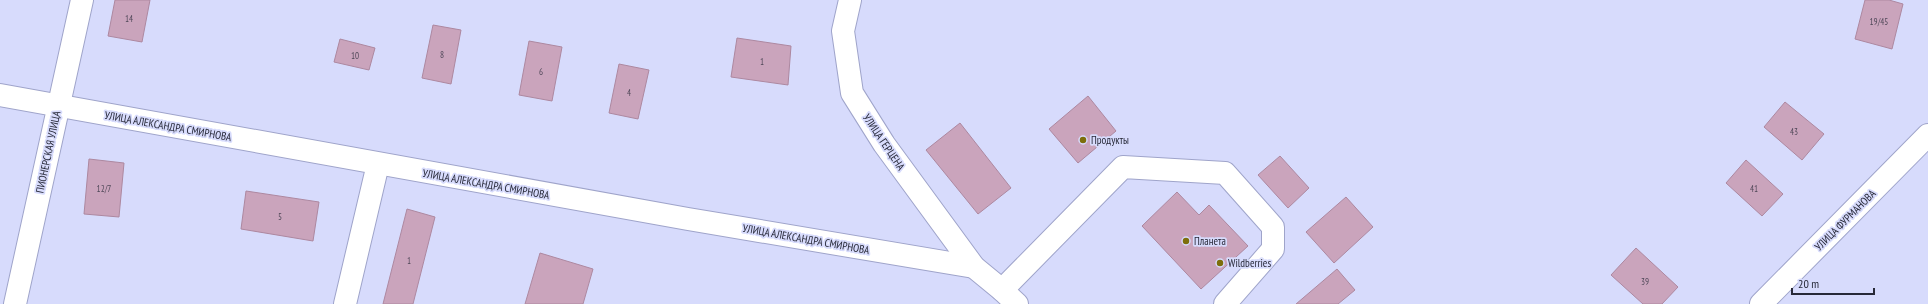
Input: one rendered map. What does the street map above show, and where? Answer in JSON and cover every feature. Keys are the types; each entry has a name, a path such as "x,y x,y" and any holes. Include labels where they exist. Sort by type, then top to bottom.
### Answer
{"street":[{"name":"ПИОНЕРСКАЯ УЛИЦА","path":"15,304 82,0"},
{"name":"УЛИЦА ГЕРЦЕНА","path":"850,0 844,31 852,93 884,144 974,267 1010,297"},
{"name":"УЛИЦА АЛЕКСАНДРА СМИРНОВА","path":"0,96 680,218 974,267"},
{"name":"УЛИЦА ФУРМАНОВА","path":"1761,304 1928,135"},
{"path":"345,304 378,164"},
{"path":"1010,297 1124,167 1225,173 1273,227 1273,249 1225,304"}],"building":[{"path":"115,0 150,0 142,42 108,36"},
{"path":"1865,0 1889,0 1903,4 1892,49 1855,39"},
{"path":"433,25 461,30 451,84 422,78"},
{"path":"737,38 791,46 788,85 731,77"},
{"path":"340,39 375,48 369,70 334,62"},
{"path":"529,41 562,47 552,101 519,95"},
{"path":"619,64 649,70 638,119 609,113"},
{"path":"1088,96 1116,131 1078,163 1049,129"},
{"path":"1785,102 1824,134 1802,160 1764,127"},
{"path":"960,123 1011,188 978,214 926,150"},
{"path":"1280,156 1309,188 1288,208 1258,175"},
{"path":"89,159 124,163 119,217 84,214"},
{"path":"1746,160 1783,194 1762,216 1726,183"},
{"path":"246,191 319,202 313,241 241,229"},
{"path":"1177,192 1199,215 1209,205 1248,246 1201,289 1142,226"},
{"path":"1346,197 1373,227 1334,263 1306,232"},
{"path":"407,209 435,217 413,304 383,304"},
{"path":"1636,248 1678,287 1662,304 1643,304 1611,275"},
{"path":"540,253 593,269 583,304 525,304"},
{"path":"1337,269 1355,290 1338,304 1296,304"}],"place":[{"name":"Продукты","path":"1083,140"},
{"name":"Планета","path":"1186,241"},
{"name":"Wildberries","path":"1220,263"}]}
